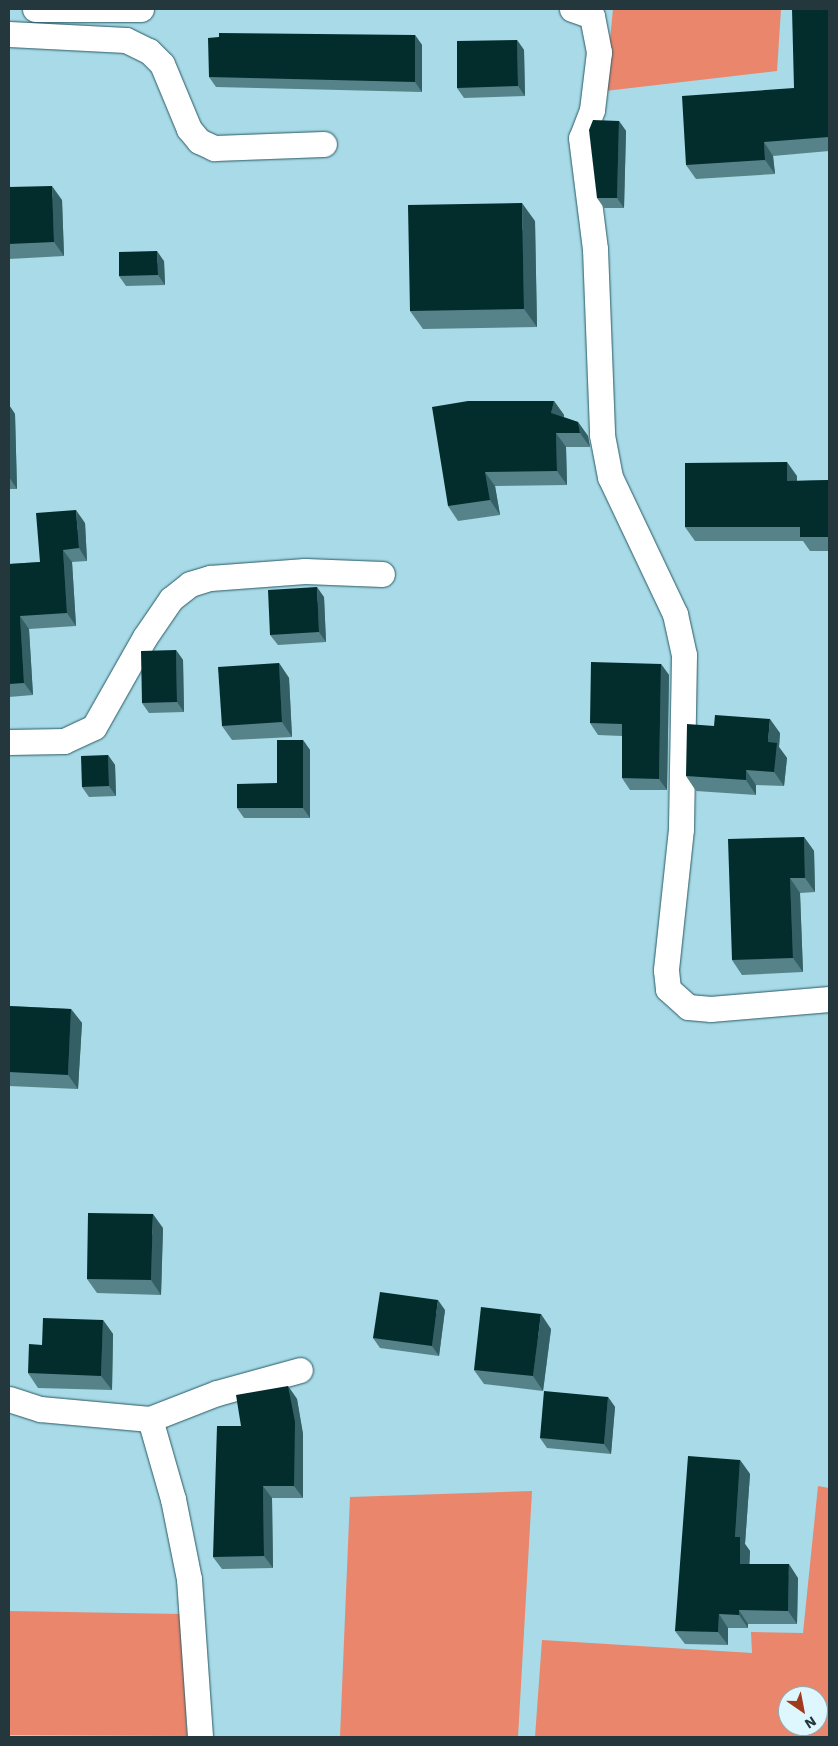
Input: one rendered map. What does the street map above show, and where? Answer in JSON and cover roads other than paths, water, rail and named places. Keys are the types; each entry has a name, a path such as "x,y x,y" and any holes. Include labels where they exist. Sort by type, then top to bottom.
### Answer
{"street":[{"path":"23,9 16,34 126,40 148,51 162,64 189,129 199,141 214,148 324,144"},
{"path":"35,9 121,12 141,9"},
{"path":"572,9 592,16 599,52 592,110 581,138 595,249 602,435 610,477 675,614 684,655 681,829 666,970 668,989 688,1007 711,1009 829,999"},
{"path":"9,742 64,741 94,727 145,637 172,599 190,584 210,578 305,571 382,574"},
{"path":"9,1399 40,1409 150,1420 216,1393 300,1370"},
{"path":"150,1420 173,1499 189,1579 200,1737"}]}
